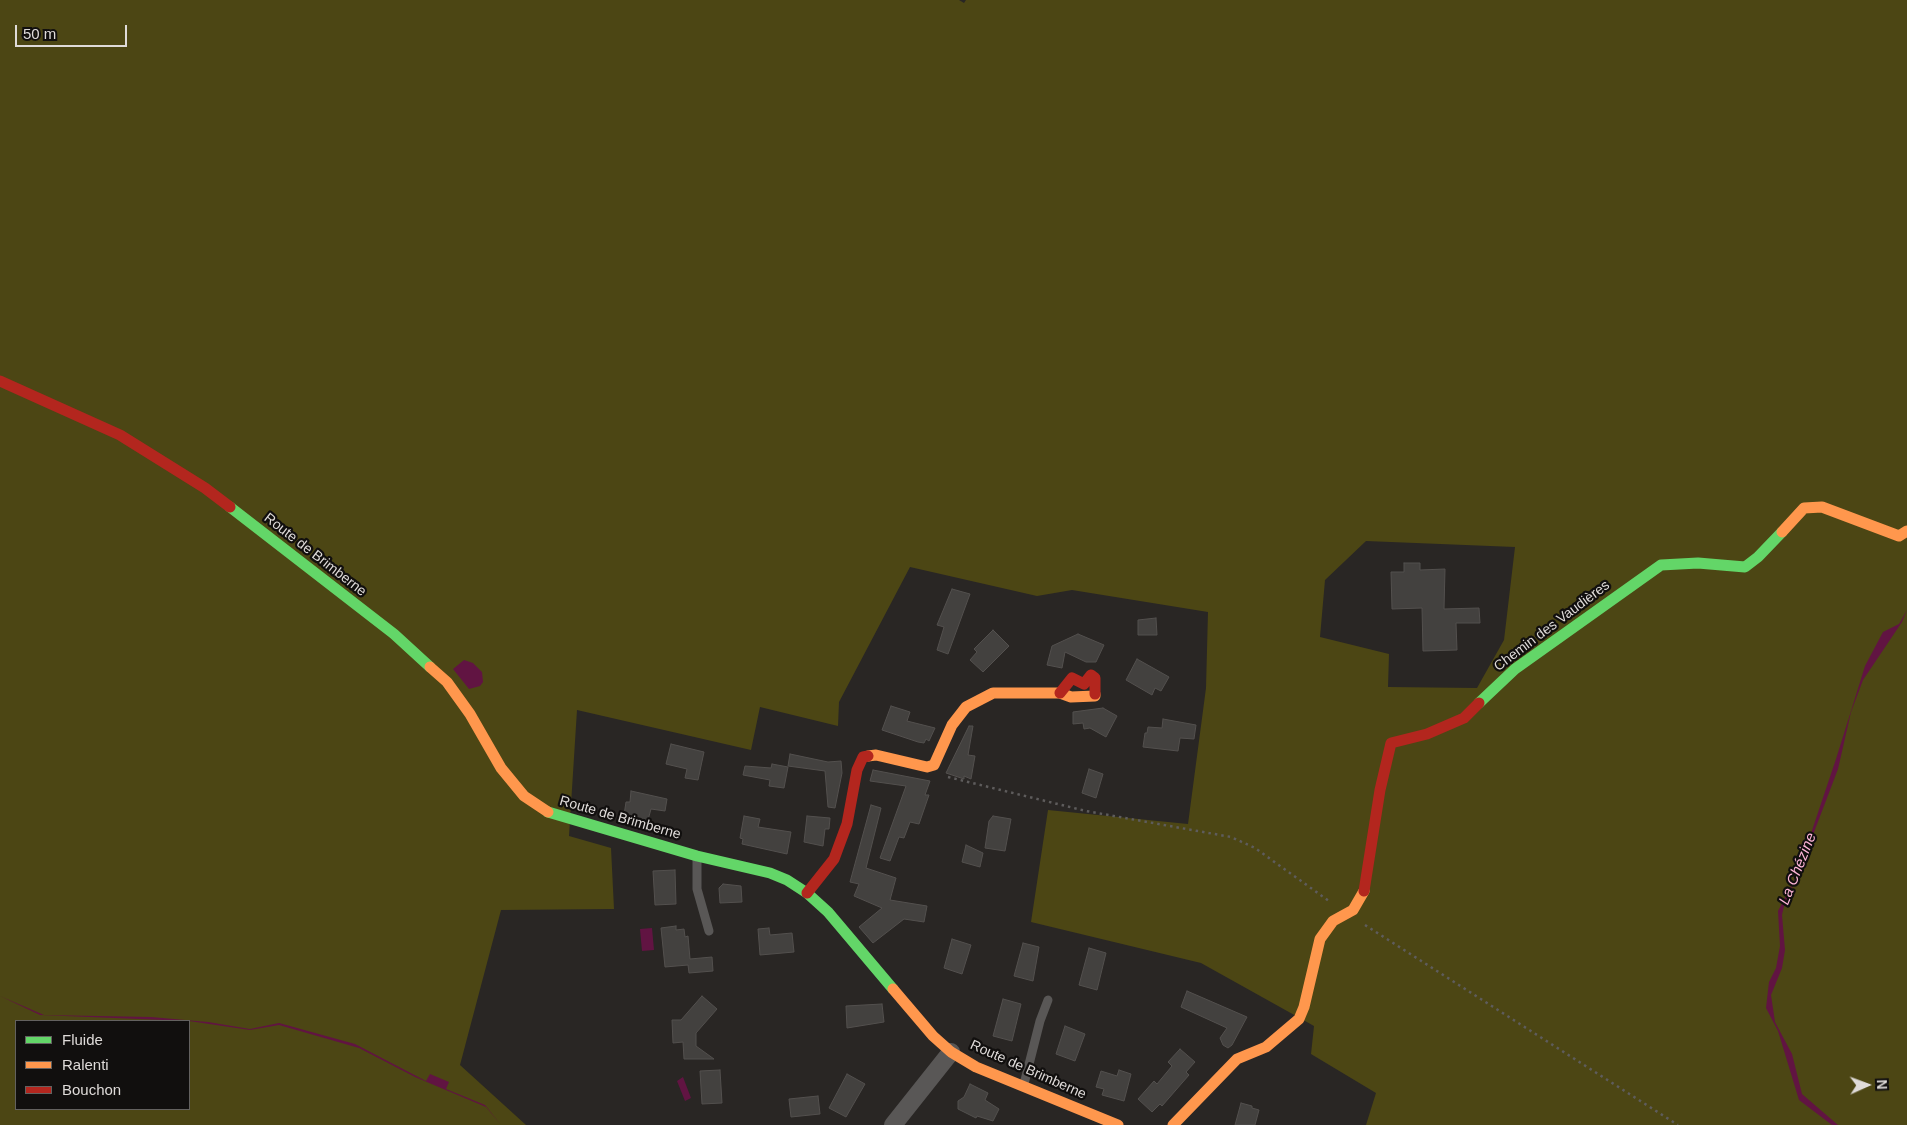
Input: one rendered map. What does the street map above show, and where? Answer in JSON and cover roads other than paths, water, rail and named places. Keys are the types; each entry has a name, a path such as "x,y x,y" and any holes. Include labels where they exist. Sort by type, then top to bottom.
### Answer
{"street":[{"name":"Route de Brimberne","path":"0,381 120,435 205,488 394,634 447,682 470,714 502,768 524,796 547,812 697,856 770,873 787,880 807,893 828,912 933,1036 951,1052 976,1067 1118,1125"},
{"name":"Chemin des Vaudières","path":"1173,1125 1237,1058 1266,1047 1299,1019 1304,1007 1320,939 1333,921 1353,910 1364,890 1380,790 1391,743 1427,734 1464,718 1515,668 1661,565 1698,563 1745,567 1804,508 1822,507 1898,536 1907,531"},
{"path":"807,893 834,859 848,824 857,770 863,757 876,754 927,768 934,765 952,725 966,707 993,693 1060,693"},
{"path":"893,1125 951,1052"}],"lane":[{"path":"697,856 697,889 709,931"},
{"path":"1023,1086 1040,1021 1048,1000"}],"water label":[{"name":"La Chézine","path":"1798,869"}]}
